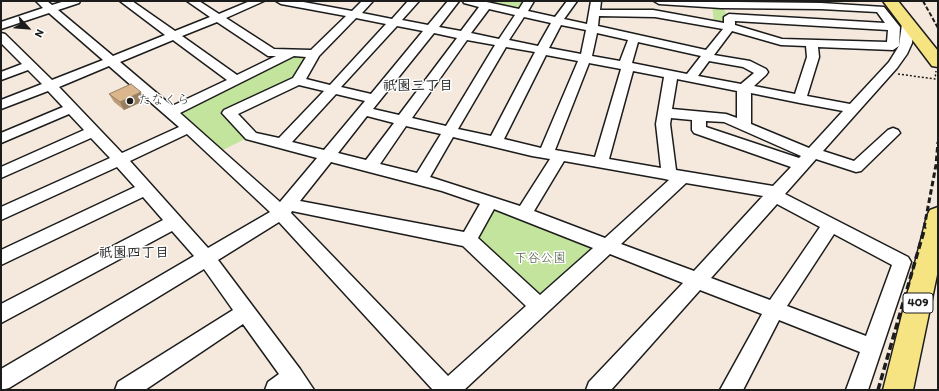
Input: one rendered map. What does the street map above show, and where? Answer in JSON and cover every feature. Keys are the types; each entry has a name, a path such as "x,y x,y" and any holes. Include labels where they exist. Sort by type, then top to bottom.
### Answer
{"highway":[{"path":"890,1 901,26 937,64"},
{"name":"409","path":"901,389 938,216"}],"street":[{"path":"1,26 46,5 76,1"},
{"path":"125,1 236,80"},
{"path":"192,1 276,56"},
{"path":"1,105 259,1"},
{"path":"281,1 854,109"},
{"path":"368,1 314,54 298,81 229,113 251,136 422,179 490,201 871,348"},
{"path":"282,144 414,1"},
{"path":"1,380 206,258 284,208 454,1"},
{"path":"468,1 486,5 526,6 557,20 746,64 761,70 762,72 744,88 744,126"},
{"path":"495,142 557,20 572,1"},
{"path":"647,41 655,1"},
{"path":"597,390 854,109 902,54 906,43 901,26 880,9 819,3 719,3 659,1"},
{"path":"719,3 730,22 781,42 853,46 894,46 901,26"},
{"path":"819,3 853,46"},
{"path":"46,5 171,112 268,198 284,208 448,390 607,246 676,176"},
{"path":"370,166 486,5"},
{"path":"422,179 502,43 526,6"},
{"path":"524,214 553,154 584,58 589,49 595,7 730,22 901,26"},
{"path":"690,78 730,22"},
{"path":"602,162 634,38"},
{"path":"4,44 30,65 50,85 120,160 206,258 298,383 276,390"},
{"path":"800,99 813,56 812,44"},
{"path":"171,112 236,80 276,56 293,52 314,54"},
{"path":"1,76 30,65"},
{"path":"671,74 662,124 663,138 676,176"},
{"path":"298,81 374,99"},
{"path":"1,138 71,108"},
{"path":"364,111 553,154 776,194 902,262 857,390"},
{"path":"664,113 726,118 809,158"},
{"path":"699,115 699,130 809,158 856,167 893,132"},
{"path":"1,214 189,128"},
{"path":"1,173 93,131"},
{"path":"1,258 145,189"},
{"path":"468,240 490,201"},
{"path":"284,208 468,240 540,307"},
{"path":"1,314 174,222"},
{"path":"731,390 774,310 831,225"},
{"path":"126,390 246,312"}],"path":[{"path":"887,71 900,75 935,79 937,64"}],"green space":[{"path":"468,1 529,1 522,12"},
{"path":"712,4 721,5 729,17 730,27 714,24"},
{"path":"293,52 314,54 298,81 230,113 251,136 217,153 171,112"},
{"name":"下谷公園","path":"490,201 607,246 540,307 468,240"}],"building":[{"path":"131,84 141,92 120,102 109,94"}],"railway":[{"path":"923,1 938,28"},
{"path":"924,228 936,165 938,142"},
{"path":"878,390 925,227"}],"place":[{"name":"たなくら","path":"130,101"}],"district":[{"name":"祇園三丁目","path":"418,86"},
{"name":"祇園四丁目","path":"134,253"}]}
